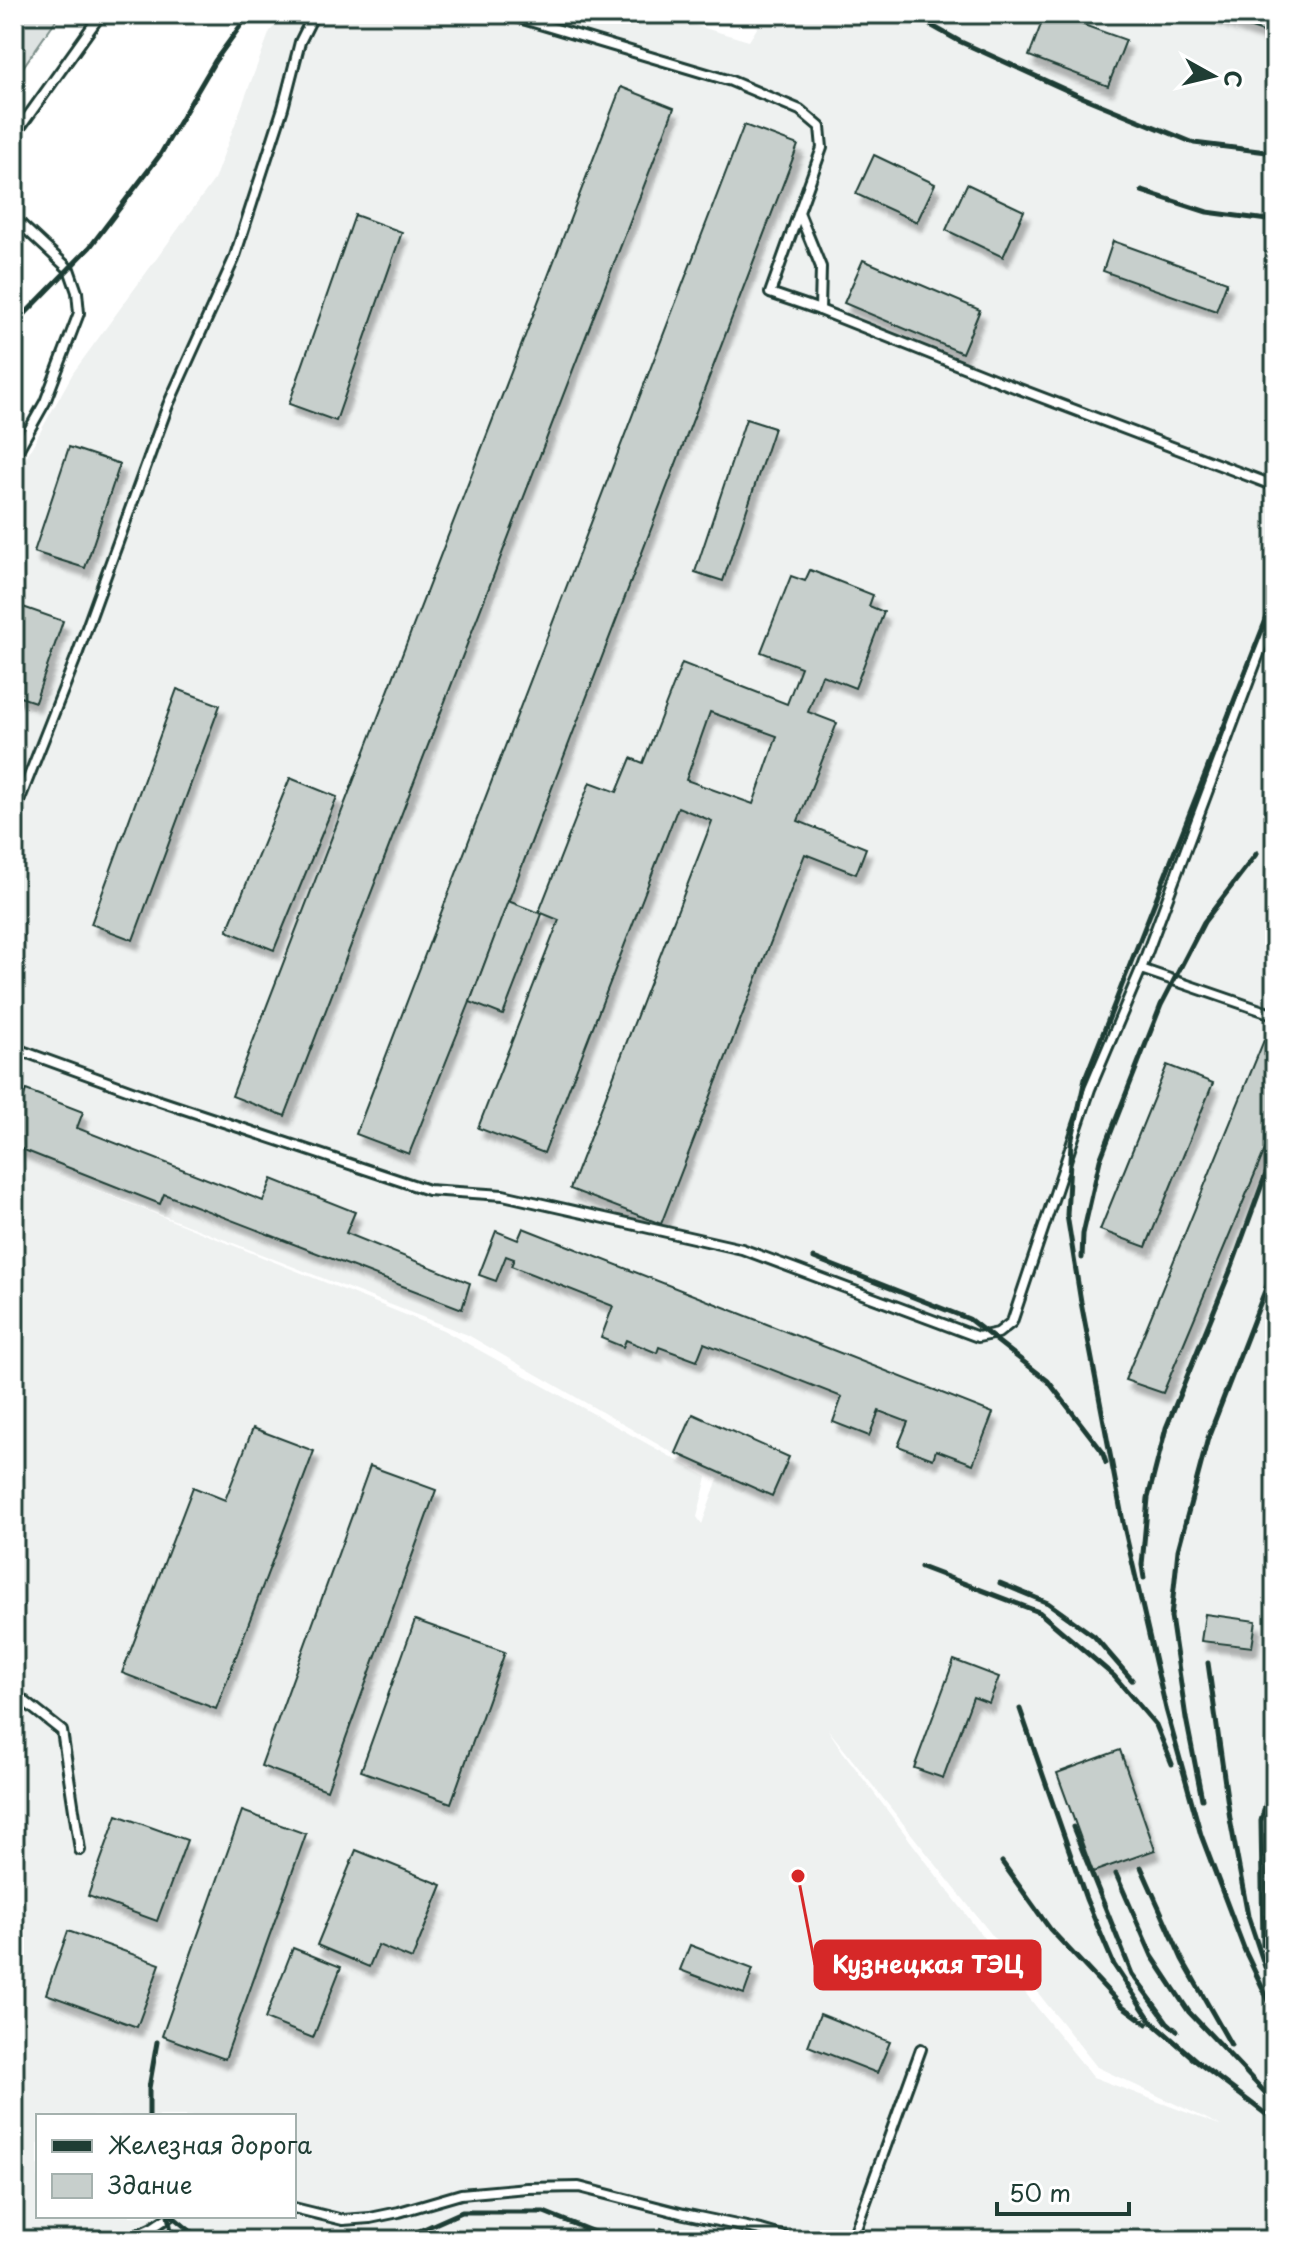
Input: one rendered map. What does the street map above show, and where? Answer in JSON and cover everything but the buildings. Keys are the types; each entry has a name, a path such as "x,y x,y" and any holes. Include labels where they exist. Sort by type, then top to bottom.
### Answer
{"lane":[{"path":"14,136 101,14"},
{"path":"14,814 77,655 168,405 234,259 283,108 300,42 314,14"},
{"path":"506,14 731,81 800,110 820,127 822,148 770,293 1275,486"},
{"path":"799,213 821,267 820,310"},
{"path":"14,218 69,269 77,292 79,313 45,402 14,457"},
{"path":"14,1048 157,1100 428,1190 503,1195 742,1249 978,1337 998,1333 1012,1322 1090,1089 1141,969 1275,611"},
{"path":"1141,969 1275,1015"},
{"path":"14,1693 62,1731 80,1850"},
{"path":"852,2240 921,2049"},
{"path":"296,2208 343,2220 370,2218 461,2194 579,2187 795,2240"},
{"path":"126,2240 167,2218"}],"shaded area":[{"path":"14,14 60,14 14,80"},
{"path":"286,14 656,14 749,41 766,14 1275,14 1275,2240 14,2240 14,1973 25,1928 14,1901 14,479 73,373 214,180 270,31","holes":["41,1168 468,1335 718,1479 702,1524 697,1517 707,1477 443,1330","827,1728 1097,2067 1222,2126 1093,2077 1030,1999"]}],"railway":[{"path":"14,325 90,247 160,155 215,61 249,14"},
{"path":"911,14 959,41 1077,95 1194,143 1275,153"},
{"path":"1142,191 1207,212 1275,221"},
{"path":"1275,597 1085,1079 1071,1143 1067,1215 1123,1522 1166,1709 1201,1835 1245,1951 1275,2014"},
{"path":"1082,1258 1083,1234 1100,1160 1161,1005 1204,922 1257,853"},
{"path":"1144,1578 1142,1565 1148,1498 1166,1428 1231,1269 1275,1149"},
{"path":"814,1258 969,1319 1048,1381 1102,1451 1106,1463"},
{"path":"1202,1799 1171,1617 1178,1550 1208,1438 1275,1265"},
{"path":"921,1567 1039,1612 1114,1676 1156,1725 1172,1764"},
{"path":"1000,1583 1048,1603 1094,1636 1132,1680"},
{"path":"1208,1663 1230,1819 1248,1916 1265,1967"},
{"path":"1020,1709 1086,1899 1114,1965 1151,2021 1199,2063"},
{"path":"1263,1945 1261,1821 1275,1772"},
{"path":"1073,1827 1132,1974 1177,2031"},
{"path":"1002,1862 1050,1929 1121,2005 1147,2024"},
{"path":"1141,1867 1182,1959 1231,2045"},
{"path":"1116,1874 1152,1956 1189,2012 1275,2103"},
{"path":"149,2114 149,2088 157,2042"},
{"path":"1192,2058 1275,2121"},
{"path":"399,2240 462,2212 544,2212 614,2240"},
{"path":"168,2218 173,2240"},
{"path":"174,2218 201,2240"}],"place":[{"name":"Кузнецкая ТЭЦ","path":"798,1876"}]}
